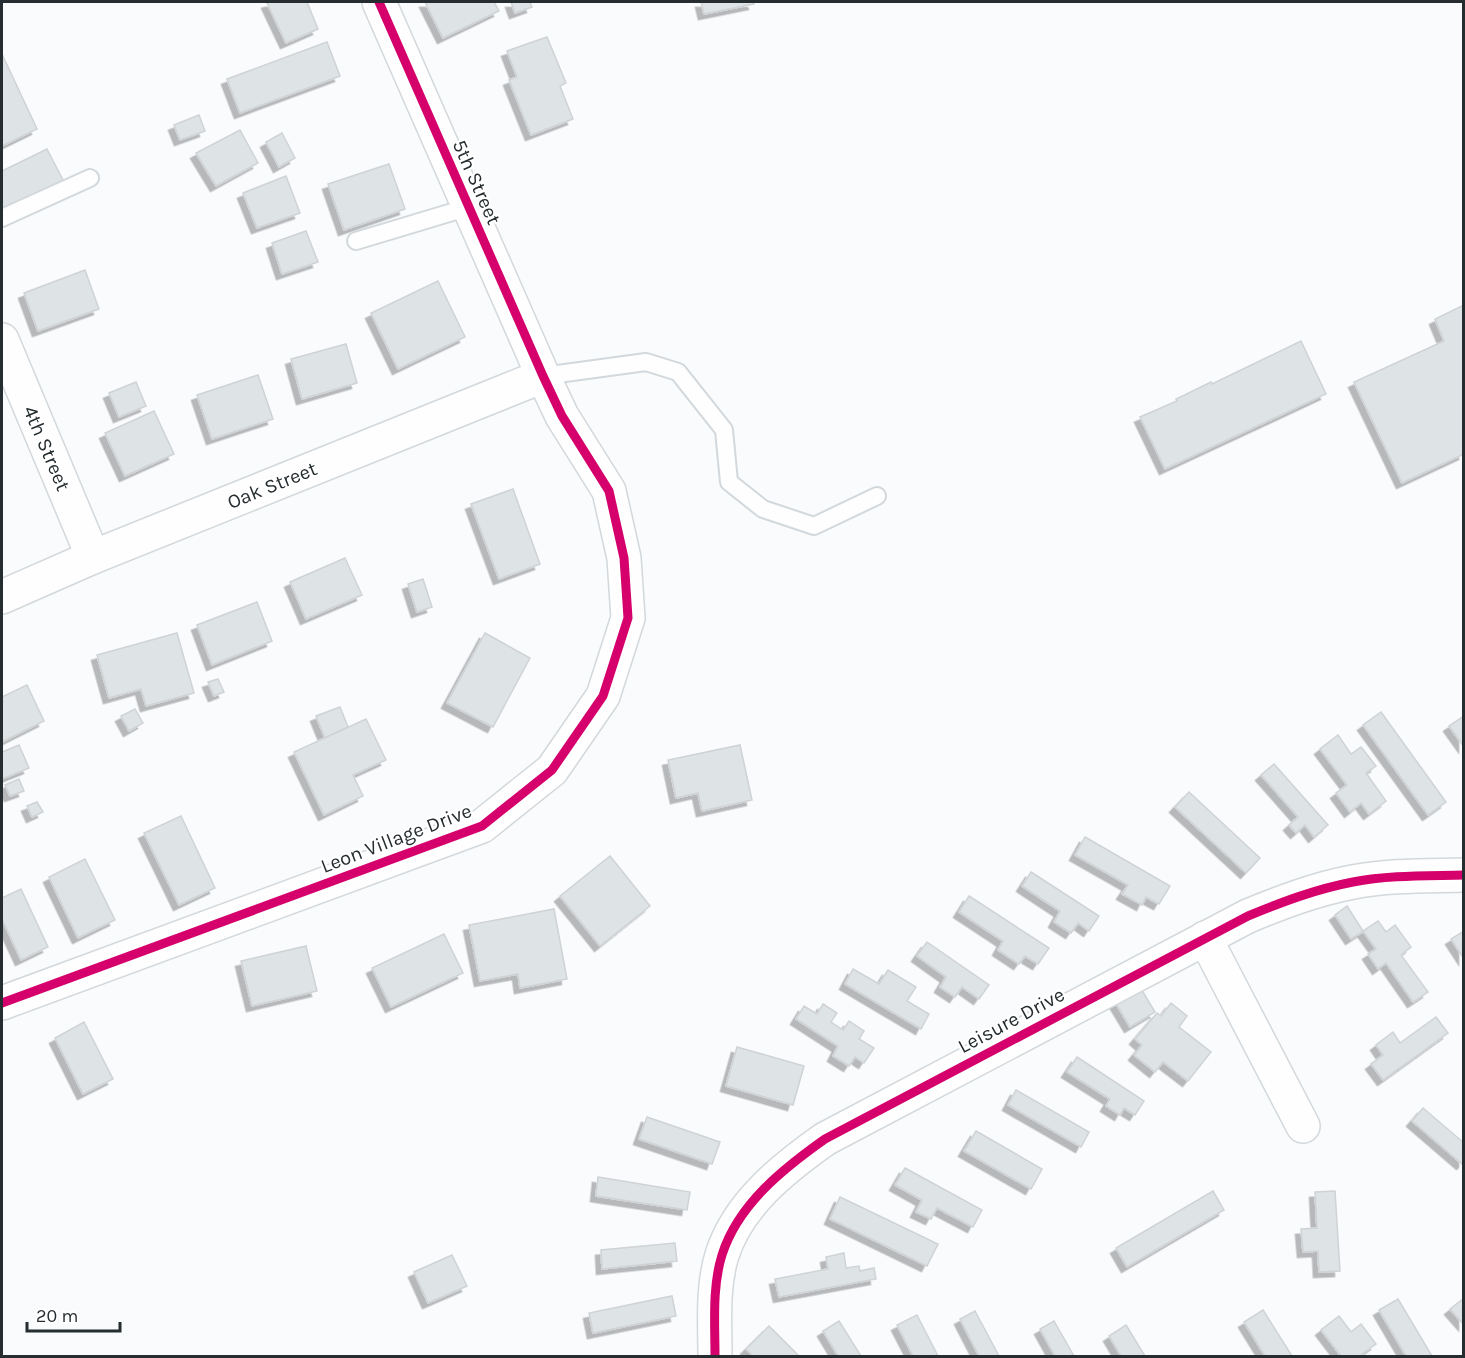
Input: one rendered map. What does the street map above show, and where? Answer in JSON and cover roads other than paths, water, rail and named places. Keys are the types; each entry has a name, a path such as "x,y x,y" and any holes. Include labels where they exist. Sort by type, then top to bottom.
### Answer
{"street":[{"name":"5th Street","path":"379,2 543,376"},
{"name":"4th Street","path":"2,340 93,557"},
{"name":"Oak Street","path":"2,597 93,557 543,376"},
{"name":"Leon Village Drive","path":"2,1003 482,826 552,770 603,696 628,618 624,558 609,491 562,416 543,376"},
{"name":"Leisure Drive","path":"715,1356 717,1279 723,1254 733,1232 777,1175 825,1139 1248,916 1322,889 1355,882 1464,875"},
{"path":"1205,938 1303,1126"}],"lane":[{"path":"2,218 90,178"},
{"path":"356,241 469,207"},
{"path":"543,376 646,362 678,372 724,430 729,482 763,509 814,526 877,496"}]}
